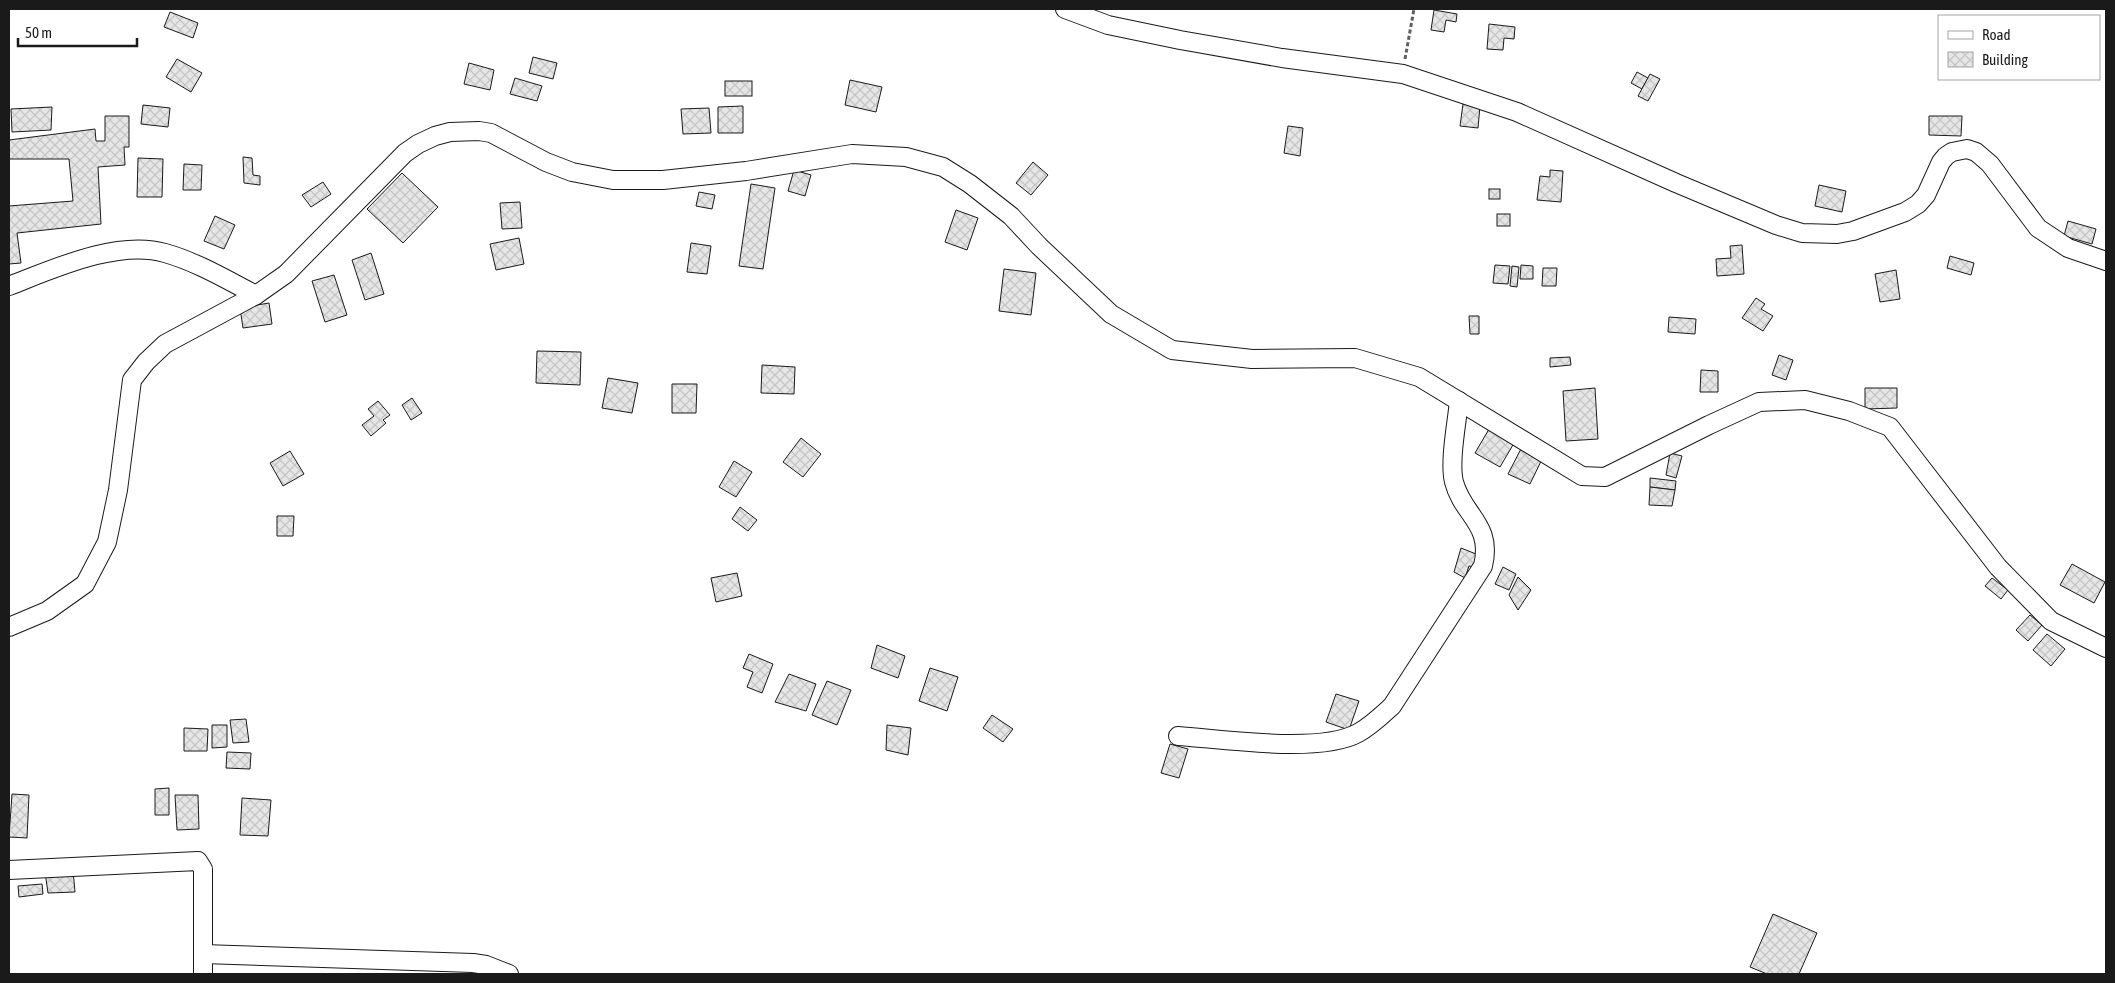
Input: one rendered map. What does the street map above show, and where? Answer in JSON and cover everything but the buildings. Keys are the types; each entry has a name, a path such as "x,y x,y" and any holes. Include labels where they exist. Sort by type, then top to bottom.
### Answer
{"street":[{"path":"1065,9 1108,26 1180,40 1282,58 1403,74 1517,112 1676,184 1776,225 1802,233 1837,234 1853,231 1904,212 1918,204 1926,195 1941,162 1946,156 1952,152 1967,149 1976,152 1994,170 2038,228 2068,248 2106,261"},
{"path":"9,627 47,611 85,584 107,542 118,490 132,380 146,362 165,344 256,295 286,274 405,153 418,144 435,136 450,132 480,131 491,133 546,162 572,172 613,180 662,180 737,172 852,154 906,157 943,166 1011,216 1039,246 1111,314 1172,350 1252,359 1355,358 1419,377 1582,476 1605,477 1709,424 1760,402 1805,400 1849,411 1890,427 1998,567 2050,621 2106,648"},
{"path":"9,286 107,252 142,250 164,252 221,276 256,295"},
{"path":"1178,736 1303,745 1329,743 1357,734 1377,721 1392,706 1483,566 1486,553 1485,540 1480,528 1458,492 1454,481 1453,469 1459,401"},
{"path":"9,870 198,861 204,869 203,974"},
{"path":"203,954 473,963 486,965 509,974"}],"path":[{"path":"1403,74 1414,9"}]}
